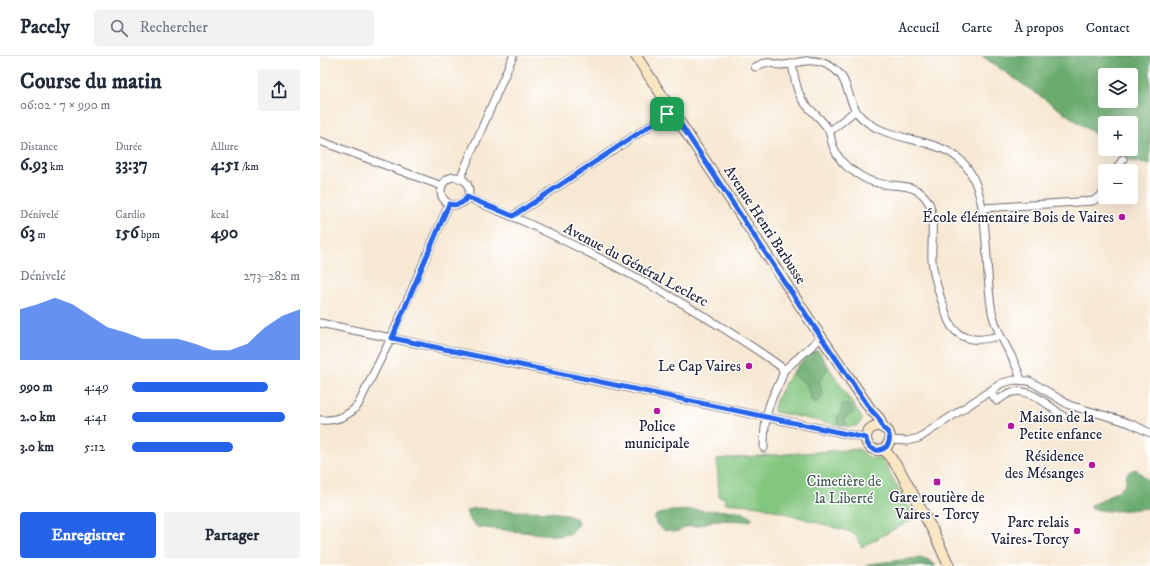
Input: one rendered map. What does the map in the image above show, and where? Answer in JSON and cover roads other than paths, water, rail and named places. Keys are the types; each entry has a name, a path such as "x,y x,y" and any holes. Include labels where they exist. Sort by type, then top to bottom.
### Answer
{"main road":[{"name":"Avenue Henri Barbusse","path":"636,56 871,410 879,418 883,428"},
{"path":"871,410 871,429"},
{"path":"887,444 877,450 870,448 866,442 867,432 876,427 883,428 888,433 887,444 897,466 933,531 949,566"}],"street":[{"path":"460,179 513,56"},
{"path":"755,67 766,63 780,65 806,60 825,63 833,68 844,79 852,103 862,118 880,129 948,151 959,158 968,168 975,180 983,208 990,298 993,317 999,336 1017,367 1021,380"},
{"path":"792,63 798,88 803,100 823,122 829,132 833,146 843,163 856,174 876,183 902,185 911,188 924,196 929,204 931,219 932,261 935,279 949,321 953,328 958,333 974,340 983,340 999,336"},
{"path":"829,132 856,110"},
{"path":"513,216 672,111"},
{"path":"320,141 442,186"},
{"path":"1120,164 1123,159"},
{"path":"456,178 460,179 467,186 467,197 461,204 449,204 441,195 442,186 447,180 456,178"},
{"name":"Avenue du Général Leclerc","path":"467,197 513,216 592,254 673,298 774,361 783,371"},
{"path":"983,208 1093,201 1098,198"},
{"path":"320,420 339,419 354,409 392,338 449,204"},
{"path":"320,324 866,438"},
{"path":"764,448 766,417 770,401 782,377 783,371 822,337"},
{"path":"887,444 919,438 1002,383 1014,380 1021,380 1035,384 1068,405 1122,421 1150,433"},
{"path":"990,392 997,401 1007,394 1014,392 1028,393 1063,416"}],"place":[{"name":"École élémentaire Bois de Vaires","path":"1122,217"},
{"name":"Le Cap Vaires","path":"749,366"},
{"name":"Police municipale","path":"657,411"},
{"name":"Maison de la Petite enfance","path":"1011,426"},
{"name":"Résidence des Mésanges","path":"1092,465"},
{"name":"Gare routière de Vaires - Torcy","path":"937,482"},
{"name":"Parc relais Vaires-Torcy","path":"1077,531"}],"park label":[{"name":"Cimetière de la Liberté","path":"844,490"}]}
